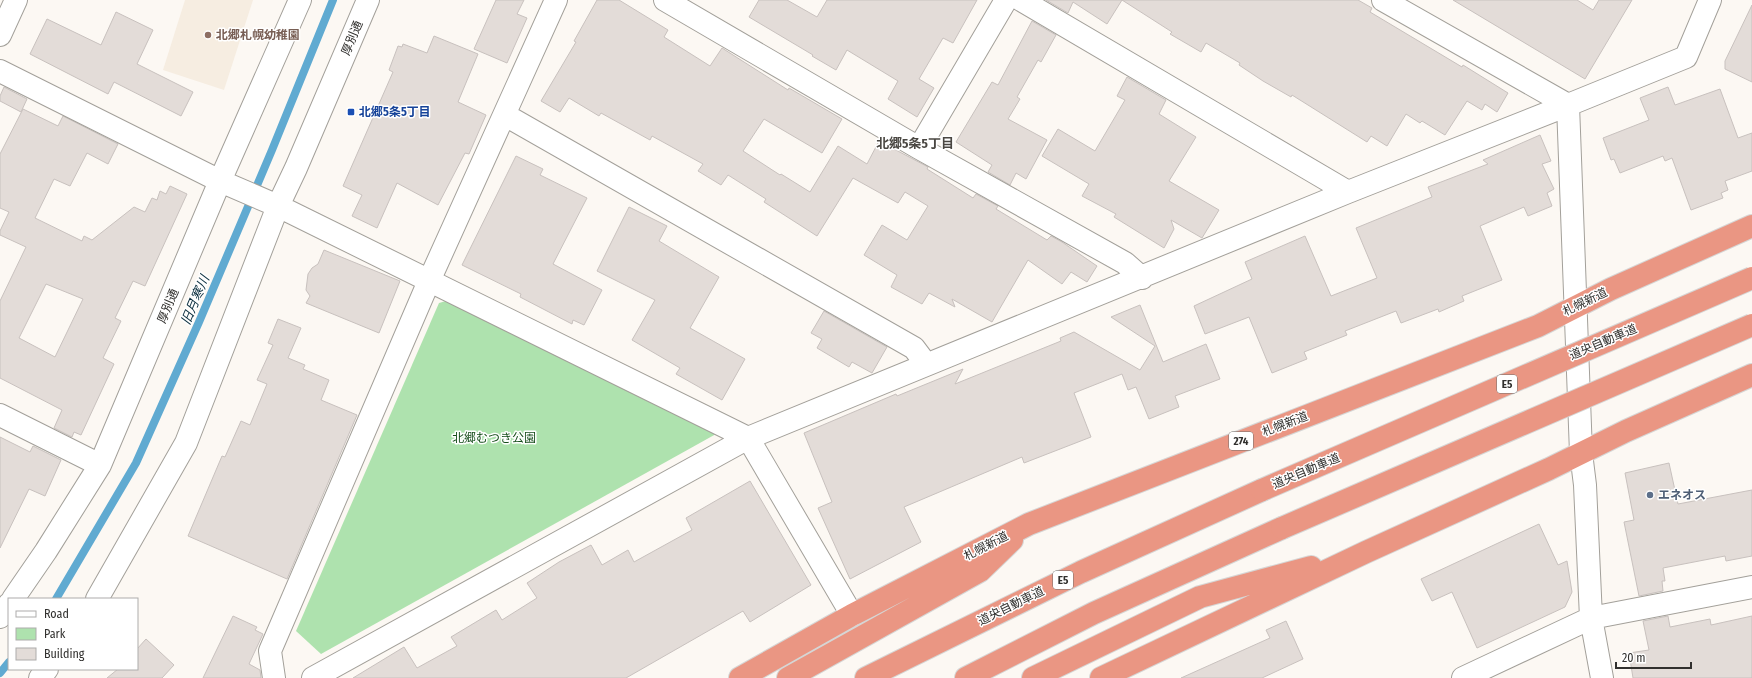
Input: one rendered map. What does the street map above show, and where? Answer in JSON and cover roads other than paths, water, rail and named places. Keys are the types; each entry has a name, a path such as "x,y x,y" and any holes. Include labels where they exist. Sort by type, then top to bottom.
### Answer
{"highway":[{"name":"札幌新道","path":"740,678 852,615 1029,524 1538,326 1576,306 1752,226"},
{"name":"道央自動車道","path":"866,678 1088,568 1262,490 1752,278"},
{"path":"966,678 1094,613 1282,528 1752,325"},
{"path":"1101,678 1366,552 1626,431 1752,375"},
{"path":"788,678 980,571 1029,524"},
{"path":"1034,678 1200,597 1366,552"}],"street":[{"path":"0,35 16,0"},
{"name":"厚別通","path":"14,598 46,551 100,465 229,185 300,0"},
{"name":"厚別通","path":"98,598 186,443 272,204 296,168 368,0"},
{"path":"274,678 270,651 429,281 556,0"},
{"path":"665,0 919,148 1125,263 1142,278"},
{"path":"919,148 1006,0"},
{"path":"1021,0 1348,192"},
{"path":"1383,0 1568,105"},
{"path":"313,678 748,438 926,364 1142,278 1348,192 1686,58 1710,0"},
{"path":"0,71 229,185 272,204 748,438 852,615"},
{"path":"1568,105 1581,453 1591,618 1602,678"},
{"path":"505,115 914,348 926,364"},
{"path":"0,415 100,465"},
{"path":"1463,678 1591,618 1752,587"},
{"path":"0,617 8,605"},
{"path":"40,678 46,670"}],"waterway":[{"name":"旧月寒川","path":"57,598 136,463 199,322 272,150 333,0"},
{"name":"旧月寒川","path":"0,673 8,663"}],"place":[{"name":"北郷札幌幼稚園","path":"208,35"},
{"name":"北郷5条5丁目","path":"351,112"},
{"name":"エネオス","path":"1650,495"}],"district":[{"name":"北郷5条5丁目","path":"915,143"}],"park label":[{"name":"北郷むつき公園","path":"494,438"}]}
